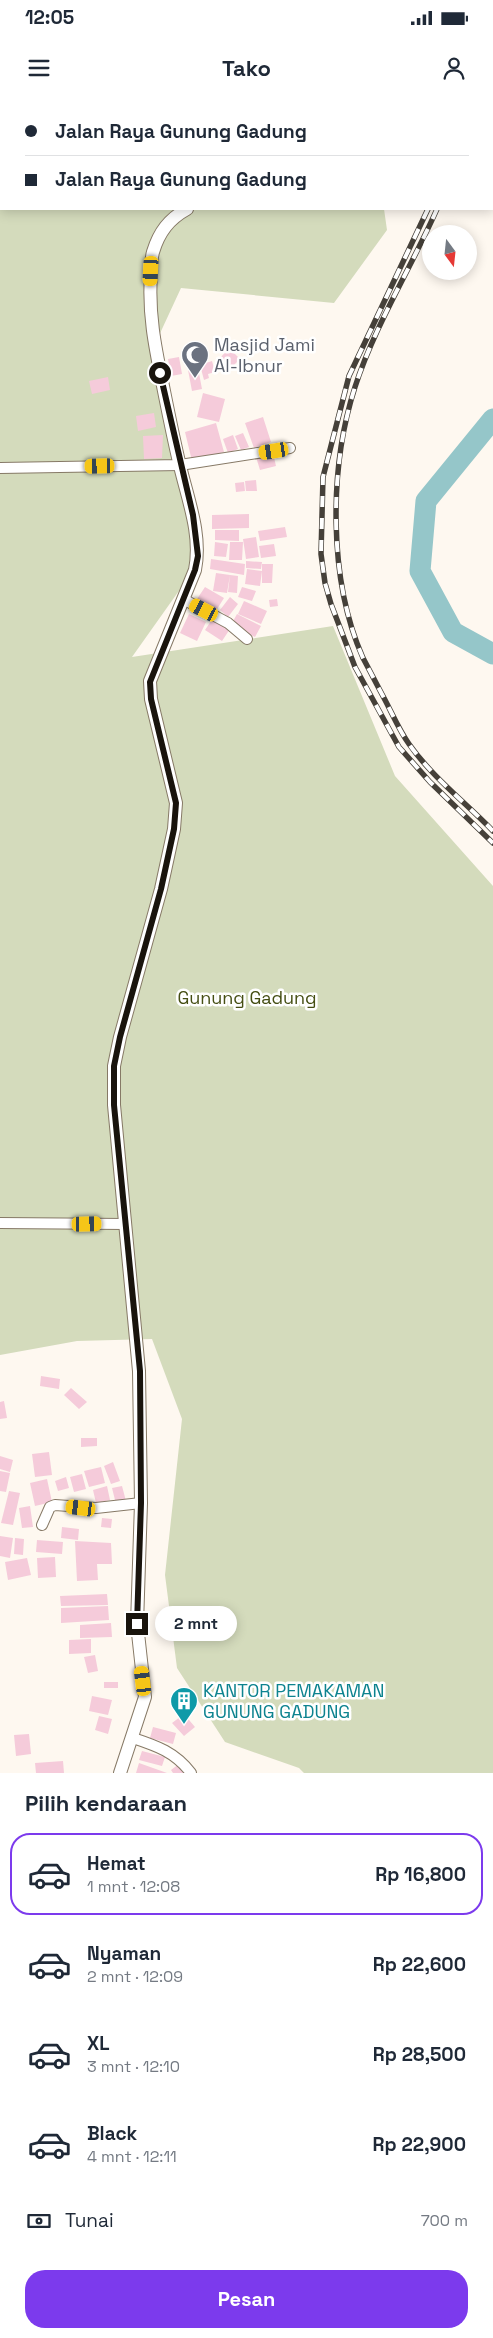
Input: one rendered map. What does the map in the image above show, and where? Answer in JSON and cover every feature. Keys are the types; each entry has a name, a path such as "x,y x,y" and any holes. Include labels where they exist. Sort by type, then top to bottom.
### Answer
{"street":[{"path":"120,1773 145,1697 137,1624 141,1503 140,1371 114,1105 114,1066 122,1028 161,889 174,829 176,803 151,699 150,682 198,556 193,515 180,465 153,336 149,305 152,254 165,226 176,215 185,210"},
{"path":"0,468 180,465 290,448"},
{"path":"183,599 228,623 247,639"},
{"path":"0,1223 28,1225 126,1224"},
{"path":"42,1525 50,1507 55,1505 96,1508 141,1503"},
{"path":"133,1738 162,1748 174,1755 191,1773"}],"green space":[{"name":"Gunung Gadung","path":"0,210 384,210 387,230 334,303 181,288 156,342 188,491 193,571 132,657 333,626 395,776 493,886 493,1773 304,1773 299,1768 225,1742 177,1668 165,1575 182,1419 152,1339 77,1341 0,1355"}],"building":[{"path":"229,348 240,359 232,367 221,357"},
{"path":"179,357 182,374 171,376 168,359"},
{"path":"212,361 215,372 208,374 209,378 204,380 200,365"},
{"name":"Masjid Jami Al-Ibnur","path":"198,368 202,389 192,391 188,370"},
{"path":"108,377 110,390 92,394 89,381"},
{"path":"203,393 225,399 219,422 197,417"},
{"path":"154,413 156,427 138,431 136,416"},
{"path":"263,417 271,442 254,448 245,423"},
{"path":"216,423 224,452 192,461 185,432"},
{"path":"243,433 249,447 241,450 235,436"},
{"path":"163,435 162,458 144,459 143,436"},
{"path":"233,435 238,449 228,453 223,439"},
{"path":"273,453 276,466 260,470 256,457"},
{"path":"256,480 257,491 246,491 245,481"},
{"path":"244,482 245,491 236,492 235,483"},
{"path":"249,514 249,528 212,529 212,515"},
{"path":"285,527 287,537 260,541 258,531"},
{"path":"215,530 239,530 239,541 215,540"},
{"path":"256,537 259,557 246,559 243,539"},
{"path":"215,542 228,544 226,557 214,556"},
{"path":"230,542 243,542 242,560 229,560"},
{"path":"274,544 276,556 261,558 259,546"},
{"path":"211,559 245,564 244,575 210,569"},
{"path":"246,561 262,562 261,569 246,568"},
{"path":"262,564 273,564 272,583 262,583"},
{"path":"247,569 262,571 260,586 245,584"},
{"path":"216,573 230,575 227,593 213,591"},
{"path":"230,575 238,576 237,593 228,592"},
{"path":"205,587 224,598 214,614 195,602"},
{"path":"242,587 256,591 252,601 238,597"},
{"path":"230,597 238,604 228,617 220,610"},
{"path":"277,599 278,606 270,607 269,600"},
{"path":"244,601 267,611 261,624 238,614"},
{"path":"189,614 206,622 197,641 180,633"},
{"path":"237,614 261,626 255,637 231,625"},
{"path":"213,618 230,629 222,641 205,630"},
{"path":"41,1376 60,1379 59,1389 40,1386"},
{"path":"71,1388 87,1402 79,1409 64,1395"},
{"path":"4,1401 7,1418 0,1419 0,1402"},
{"path":"81,1438 97,1438 97,1446 81,1447"},
{"path":"49,1452 52,1475 35,1477 32,1454"},
{"path":"0,1456 13,1460 10,1472 0,1469"},
{"path":"113,1462 120,1481 111,1484 104,1466"},
{"path":"101,1467 105,1483 89,1487 84,1471"},
{"path":"0,1471 10,1473 6,1492 0,1491"},
{"path":"82,1474 86,1489 74,1492 70,1477"},
{"path":"66,1477 69,1488 58,1491 55,1481"},
{"path":"47,1479 52,1502 35,1506 30,1483"},
{"path":"107,1486 110,1500 96,1503 93,1490"},
{"path":"122,1486 126,1501 116,1504 112,1488"},
{"path":"9,1491 20,1493 13,1525 1,1523"},
{"path":"30,1506 33,1527 22,1528 19,1508"},
{"path":"102,1518 112,1519 111,1528 101,1527"},
{"path":"62,1527 79,1529 78,1540 61,1538"},
{"path":"0,1536 13,1538 10,1558 0,1556"},
{"path":"15,1538 24,1539 23,1555 14,1554"},
{"path":"37,1540 63,1542 62,1554 36,1552"},
{"path":"75,1541 111,1543 112,1564 97,1564 98,1580 77,1581"},
{"path":"55,1557 56,1577 38,1578 37,1558"},
{"path":"27,1558 31,1575 8,1580 5,1562"},
{"path":"107,1594 108,1605 61,1606 60,1596"},
{"path":"108,1606 109,1620 61,1623 61,1608"},
{"path":"111,1623 112,1637 80,1638 80,1625"},
{"path":"91,1639 91,1653 69,1654 69,1640"},
{"path":"95,1655 98,1671 88,1673 84,1657"},
{"path":"104,1682 118,1682 118,1688 104,1688"},
{"path":"92,1696 112,1700 108,1715 89,1711"},
{"name":"KANTOR PEMAKAMAN GUNUNG GADUNG","path":"184,1714 195,1727 184,1736 172,1723"},
{"path":"99,1716 112,1719 108,1734 95,1730"},
{"path":"153,1727 176,1733 173,1744 150,1738"},
{"path":"29,1734 31,1754 16,1756 14,1735"},
{"path":"142,1751 165,1757 162,1766 139,1760"},
{"path":"63,1761 64,1773 36,1773 35,1763"},
{"path":"139,1763 167,1773 136,1773"},
{"path":"179,1764 186,1773 173,1773 171,1770"}],"waterway":[{"path":"493,419 426,501 420,571 453,632 493,654"}],"railway":[{"path":"428,210 349,376 323,477 321,554 325,583 331,604 355,667 399,747 430,782 493,843"},
{"path":"437,210 383,319 355,387 346,419 340,452 336,523 338,559 343,594 363,658 402,733 428,768 493,831"}],"place":[{"name":"Masjid Jami Al-Ibnur","path":"195,379"},
{"name":"KANTOR PEMAKAMAN GUNUNG GADUNG","path":"184,1725"}],"route":[{"path":"137,1624 136,1588 141,1503 140,1371 114,1105 114,1066 120,1037 161,889 174,829 176,803 151,699 150,682 195,570 198,556 193,515 160,373"}]}
